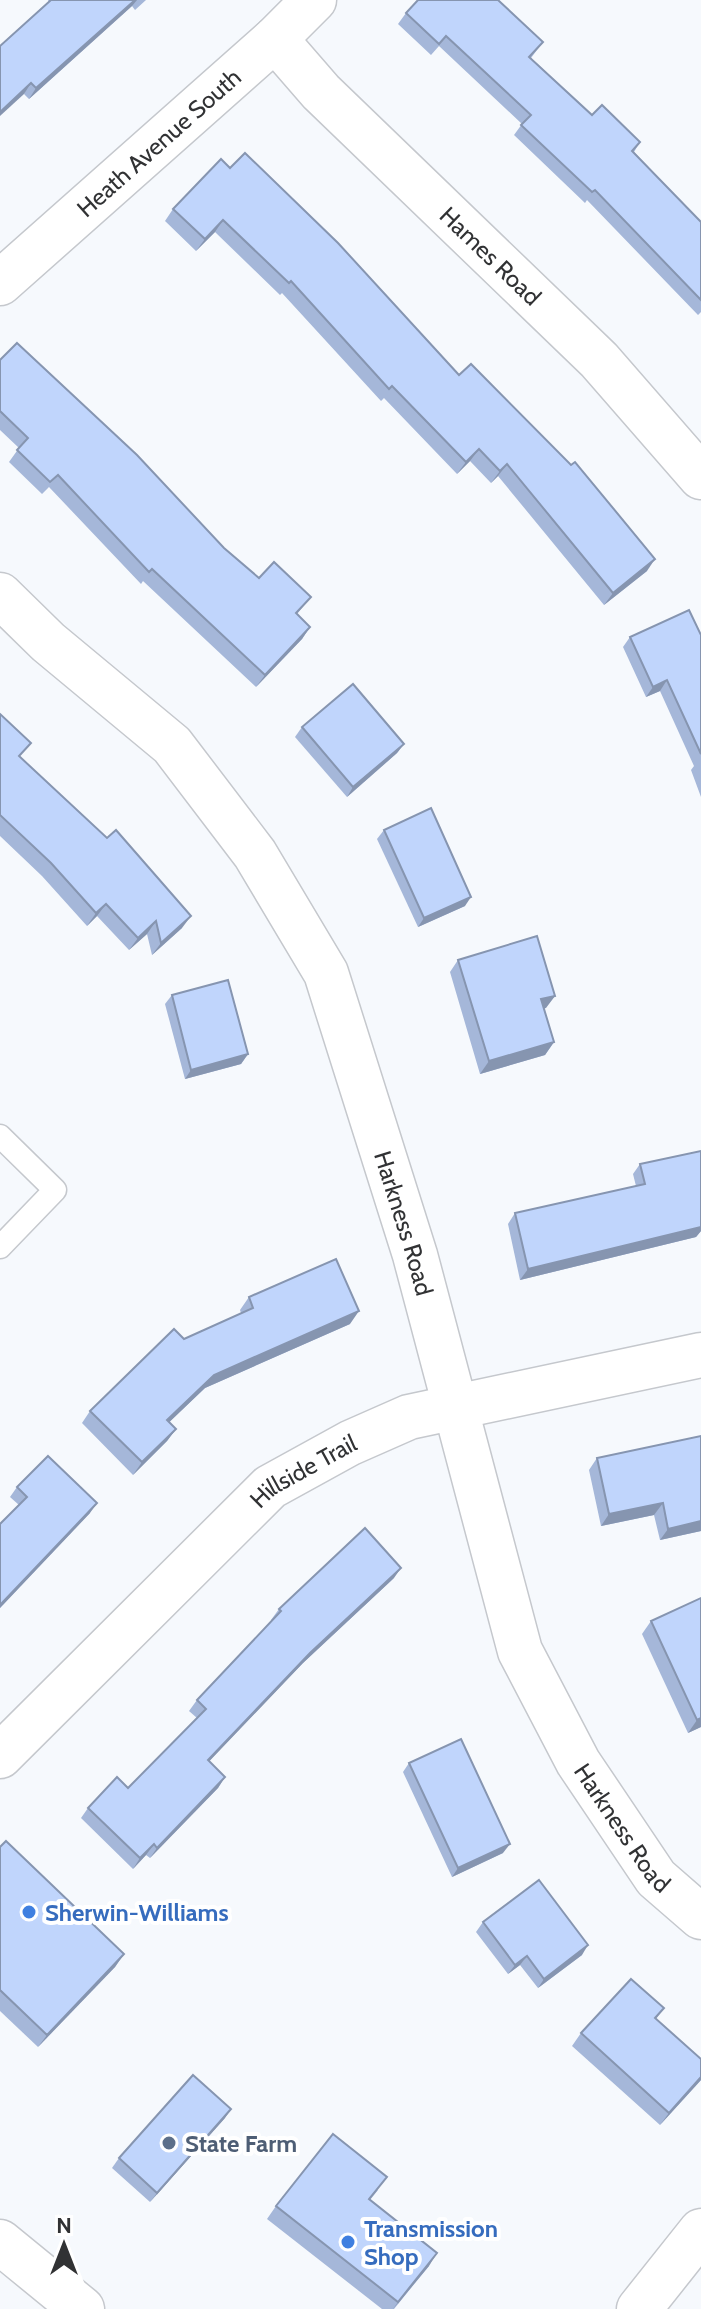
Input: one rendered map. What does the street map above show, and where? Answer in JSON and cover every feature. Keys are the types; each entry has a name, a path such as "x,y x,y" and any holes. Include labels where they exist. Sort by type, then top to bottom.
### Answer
{"street":[{"name":"Heath Avenue South","path":"0,283 275,39 314,0"},
{"name":"Hames Road","path":"275,39 321,92 599,360 701,477"},
{"name":"Harkness Road","path":"0,595 48,642 172,745 255,854 326,973 415,1255 520,1651 578,1762 647,1865 656,1878 701,1917"},
{"name":"Hillside Trail","path":"0,1756 270,1487 350,1443 409,1417 701,1355"},
{"path":"639,2309 701,2231"},
{"path":"0,2242 82,2309"}],"lane":[{"path":"0,1136 55,1190 0,1247"}],"building":[{"path":"51,0 135,0 36,88 31,83 0,112 0,46"},
{"path":"418,0 498,0 543,42 529,57 592,115 602,105 640,142 632,151 701,222 701,300 595,190 592,192 521,125 531,115 446,36 439,44 406,13"},
{"path":"245,153 338,243 459,375 471,364 571,465 575,462 655,559 613,593 507,464 500,471 479,449 466,462 392,386 389,389 291,281 289,283 223,220 205,239 173,209 221,159 230,168"},
{"path":"17,343 137,455 224,548 259,578 274,562 311,597 296,613 310,627 265,675 152,569 149,572 58,475 50,482 17,450 28,438 0,411 0,360"},
{"path":"689,610 701,635 701,754 667,680 653,687 630,637"},
{"path":"353,684 404,744 353,787 302,727"},
{"path":"0,714 31,743 19,756 107,838 116,830 191,916 161,943 156,921 138,938 106,904 96,913 51,863 0,815"},
{"path":"431,808 471,897 424,918 384,830"},
{"path":"537,936 555,996 541,999 554,1042 489,1061 458,960"},
{"path":"228,980 248,1054 191,1070 172,995"},
{"path":"701,1151 701,1227 528,1269 515,1213 645,1184 640,1164"},
{"path":"336,1259 359,1311 214,1375 167,1420 176,1429 142,1462 90,1411 174,1329 184,1339 253,1308 249,1297"},
{"path":"701,1436 701,1521 668,1529 663,1503 609,1514 597,1458"},
{"path":"48,1456 97,1503 0,1605 0,1524 27,1497 17,1487"},
{"path":"365,1528 401,1568 310,1653 208,1760 225,1777 157,1848 154,1844 140,1858 88,1808 117,1777 128,1788 206,1709 197,1700 281,1611 279,1609"},
{"path":"701,1598 701,1718 697,1720 651,1621"},
{"path":"461,1739 510,1844 458,1868 409,1763"},
{"name":"Sherwin-Williams","path":"6,1841 124,1954 47,2035 0,1990 0,1847"},
{"path":"539,1880 588,1945 544,1979 527,1956 515,1965 483,1922"},
{"path":"631,1979 664,2008 655,2018 701,2059 701,2077 669,2113 581,2033"},
{"name":"State Farm","path":"193,2075 231,2109 157,2193 119,2158"},
{"name":"Transmission Shop","path":"333,2134 387,2177 369,2199 437,2253 398,2302 276,2206"}],"place":[{"name":"Sherwin-Williams","path":"29,1912"},
{"name":"State Farm","path":"169,2143"},
{"name":"Transmission Shop","path":"348,2242"}]}
